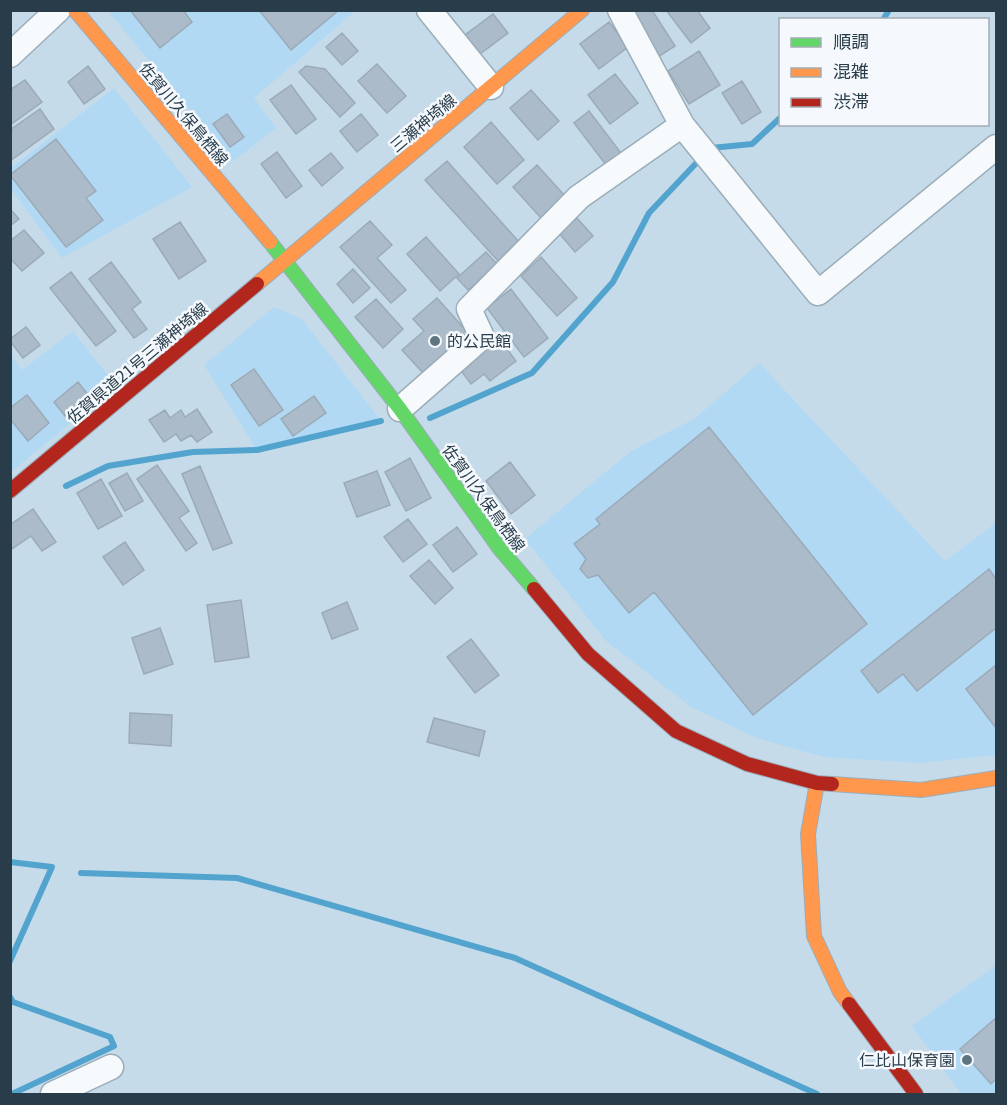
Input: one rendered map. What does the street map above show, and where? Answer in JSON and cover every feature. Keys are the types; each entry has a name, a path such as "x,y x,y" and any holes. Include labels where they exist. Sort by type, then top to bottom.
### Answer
{"main road":[{"name":"佐賀川久保鳥栖線","path":"75,10 285,260 400,409 500,549 588,654 676,731 747,764 817,783 921,790 996,778"},
{"name":"三瀬神埼線","path":"285,260 582,10"},
{"name":"佐賀県道21号三瀬神埼線","path":"13,485 285,260"},
{"path":"817,783 808,834 814,936 840,992 916,1095"}],"street":[{"path":"10,55 58,10"},
{"path":"429,10 491,87"},
{"path":"620,10 690,134 818,293 996,147"},
{"path":"400,409 482,337 469,309 579,197 690,134"},
{"path":"53,1095 111,1067"}],"shaded area":[{"path":"108,11 355,11 254,98 276,128 232,162"},
{"path":"114,88 192,187 62,258 11,189 11,168"},
{"path":"274,307 302,319 381,421 257,450 204,365"},
{"path":"73,331 116,386 10,473 10,354 22,370"},
{"path":"759,363 945,561 996,523 996,755 919,763 824,757 756,738 691,707 606,641 525,539 631,451 694,419"},
{"name":"仁比山保育園","path":"996,965 996,1094 961,1094 912,1026"}],"building":[{"path":"130,10 183,10 192,22 160,48"},
{"path":"259,10 339,10 291,50"},
{"path":"630,10 652,10 675,46 658,57"},
{"path":"666,10 697,10 710,28 691,43"},
{"path":"493,14 508,33 480,54 465,35"},
{"path":"609,22 628,47 599,69 580,44"},
{"path":"342,33 358,51 342,65 326,47"},
{"path":"699,51 720,85 689,104 668,71"},
{"path":"377,64 406,96 387,113 358,81"},
{"path":"88,66 105,89 84,104 68,82"},
{"path":"306,66 325,69 355,103 340,117 299,72"},
{"path":"615,74 638,103 610,124 588,95"},
{"path":"25,80 42,102 10,125 10,90"},
{"path":"742,81 761,112 742,124 722,93"},
{"path":"291,85 316,119 296,134 270,100"},
{"path":"531,90 559,121 538,140 510,108"},
{"path":"40,109 54,129 10,161 10,130"},
{"path":"589,111 621,153 606,165 574,123"},
{"path":"227,114 244,137 230,147 213,124"},
{"path":"361,114 378,135 357,152 340,131"},
{"path":"491,122 524,160 497,184 464,147"},
{"path":"56,139 96,191 86,198 103,220 66,247 10,175"},
{"path":"277,152 302,186 286,198 261,164"},
{"path":"331,153 343,168 322,186 309,170"},
{"path":"447,161 519,242 498,261 425,180"},
{"path":"537,165 565,196 541,218 513,187"},
{"path":"10,209 19,219 10,226"},
{"path":"576,217 593,236 575,252 559,233"},
{"path":"370,221 392,245 377,258 406,290 391,303 340,247"},
{"path":"180,222 206,261 179,279 153,239"},
{"path":"24,230 44,253 22,271 10,258 10,241"},
{"path":"426,237 459,274 440,291 407,254"},
{"path":"486,252 497,264 468,290 457,278"},
{"path":"541,257 577,298 557,316 521,276"},
{"path":"111,262 141,302 132,309 147,329 134,338 89,279"},
{"path":"353,269 370,288 353,303 337,284"},
{"path":"71,272 116,331 96,346 50,288"},
{"path":"511,289 548,338 524,357 487,308"},
{"name":"的公民館","path":"437,298 468,333 423,373 402,350 424,331 413,319"},
{"path":"376,299 403,329 383,348 355,317"},
{"path":"26,327 40,345 23,358 10,339"},
{"path":"499,338 516,361 490,381 484,374 471,384 459,368"},
{"path":"254,369 283,410 259,426 231,385"},
{"path":"78,382 89,396 65,416 54,402"},
{"path":"27,395 49,423 28,441 10,419 10,408"},
{"path":"314,396 326,413 293,436 281,419"},
{"path":"197,409 212,432 197,442 191,435 181,441 176,434 164,442 149,420 165,410 170,418 181,410 185,417"},
{"path":"709,427 867,624 753,715 654,592 629,613 598,575 588,578 580,569 586,559 574,544 600,524 596,519"},
{"path":"410,458 431,498 406,511 385,472"},
{"path":"510,462 535,495 511,514 486,481"},
{"path":"157,465 189,511 179,518 197,543 186,551 137,479"},
{"path":"200,466 232,543 213,550 182,474"},
{"path":"377,471 390,505 357,517 344,483"},
{"path":"127,473 143,501 125,511 109,483"},
{"path":"101,479 122,516 98,529 77,493"},
{"path":"33,509 56,542 42,551 31,536 12,549 10,525"},
{"path":"408,519 427,544 403,562 384,537"},
{"path":"457,527 477,554 453,572 433,545"},
{"path":"125,542 144,570 123,585 103,557"},
{"path":"429,560 453,588 435,604 410,576"},
{"path":"989,569 996,579 996,628 917,691 903,674 878,693 861,671"},
{"path":"241,600 249,657 215,662 207,605"},
{"path":"347,602 358,629 332,639 322,613"},
{"path":"160,628 173,664 144,674 132,638"},
{"path":"471,639 499,675 475,693 447,657"},
{"path":"996,665 996,728 966,689"},
{"path":"130,713 172,715 171,746 129,743"},
{"path":"434,718 485,731 479,756 427,742"},
{"path":"996,1018 996,1079 991,1084 960,1049"}],"waterway":[{"path":"884,18 889,10"},
{"path":"709,149 752,144 779,119"},
{"path":"430,418 532,373 613,282 649,213 702,157"},
{"path":"66,486 108,466 193,452 257,450 381,421"},
{"path":"10,862 52,867 10,961"},
{"path":"81,873 237,878 515,958 817,1094"},
{"path":"10,997 13,1002 110,1037 114,1046 12,1094"}],"traffic: fast":[{"path":"270,242 400,409 500,549 534,589"}],"traffic: slow":[{"path":"75,10 270,242"},
{"path":"257,284 582,10"},
{"path":"832,784 921,790 996,778"},
{"path":"817,783 808,834 814,936 840,992 849,1004"}],"traffic: jam":[{"path":"10,491 257,284"},
{"path":"534,589 588,654 676,731 747,764 817,783 832,784"},
{"path":"849,1004 916,1094"}],"place":[{"name":"的公民館","path":"435,341"},
{"name":"仁比山保育園","path":"967,1060"}]}
